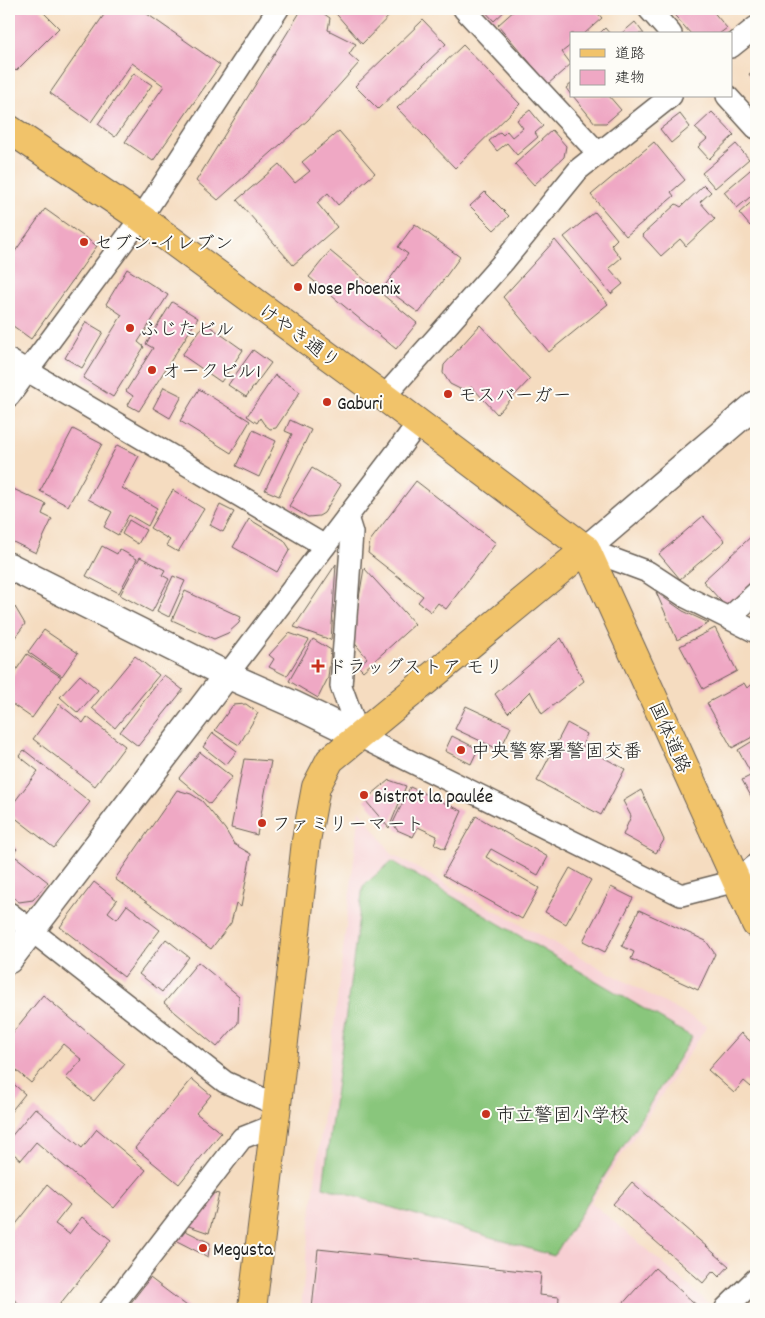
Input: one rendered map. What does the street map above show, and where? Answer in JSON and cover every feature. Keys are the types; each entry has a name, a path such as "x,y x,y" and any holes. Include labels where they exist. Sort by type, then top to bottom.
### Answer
{"main road":[{"name":"けやき通り","path":"9,129 141,218 586,549"},
{"path":"252,1309 276,1115 306,841 316,787 330,760 586,549"},
{"name":"国体道路","path":"586,549 746,873 756,924"}],"street":[{"path":"9,396 141,218 278,9"},
{"path":"464,9 598,153"},
{"path":"649,9 669,32"},
{"path":"732,46 756,27"},
{"path":"384,397 505,260 579,169 668,98"},
{"path":"729,98 756,128"},
{"path":"9,360 325,546"},
{"path":"756,404 586,549 648,572 686,597 756,632"},
{"path":"9,960 418,423"},
{"path":"347,517 352,533 341,686 359,736"},
{"path":"9,566 226,674 359,736 681,895 746,873"},
{"path":"728,618 756,593"},
{"path":"9,913 225,1082 276,1115 242,1138 110,1309"},
{"path":"728,1309 726,1308 756,1279"}],"shaded area":[{"name":"市立警固小学校","path":"360,810 393,855 707,1026 591,1202 716,1309 301,1309"}],"green space":[{"name":"市立警固小学校","path":"392,861 692,1037 554,1256 323,1187 363,886"}],"building":[{"path":"9,9 40,9 59,28 16,71 9,64"},
{"path":"108,9 140,9 220,65 153,161 125,142 164,86 132,63 91,122 50,93"},
{"path":"302,9 317,9 330,18 328,30 356,44 349,54 359,63 308,120 218,200 196,181"},
{"path":"332,9 396,9 362,44"},
{"path":"483,9 507,9 494,21"},
{"path":"516,9 594,9 602,18 586,32 570,32 570,46 562,52 570,65 548,84 498,25"},
{"path":"669,9 711,9 727,28 722,32 689,32"},
{"path":"423,20 446,44 378,109 355,86"},
{"path":"635,22 642,32 623,32"},
{"path":"463,45 520,104 455,168 397,108"},
{"path":"756,69 756,85 749,74"},
{"path":"134,73 152,85 115,137 98,124"},
{"path":"570,85 570,94 566,88"},
{"path":"575,98 611,98 621,110 606,123 595,123"},
{"path":"530,110 543,126 535,133 538,137 517,155 507,143 497,151 489,141 500,132 503,135 507,131 512,137 523,128 517,120"},
{"path":"712,112 734,135 709,159 698,147 707,139 695,128"},
{"path":"680,114 690,127 671,143 660,129"},
{"path":"552,130 566,146 564,157 534,185 515,164"},
{"path":"339,131 375,173 338,205 328,193 317,203 337,227 293,265 237,200 279,164 295,183 310,171 302,162"},
{"path":"654,142 685,180 671,192 674,196 626,236 591,195"},
{"path":"736,144 749,159 715,188 702,173"},
{"path":"756,165 756,192 737,208 724,192"},
{"path":"704,185 711,192 700,202 715,219 686,246 680,239 661,256 642,235 676,204 681,207"},
{"path":"485,192 509,216 494,230 470,206"},
{"path":"756,198 756,220 750,226 739,213"},
{"path":"45,209 97,246 31,339 9,323 9,260"},
{"path":"595,212 617,239 611,245 621,258 609,268 623,284 611,294 564,237"},
{"path":"415,224 460,257 419,313 384,287 408,254 398,247"},
{"path":"555,240 608,304 549,352 503,297"},
{"path":"330,251 417,323 396,349 309,277"},
{"name":"ふじたビル","path":"127,269 168,295 138,342 144,347 113,397 83,378 122,315 106,304"},
{"name":"オークビル1","path":"172,302 198,318 139,411 128,405 133,396 126,391 153,348 146,344"},
{"path":"86,322 103,332 82,368 65,358"},
{"path":"205,323 243,350 221,382 182,355"},
{"path":"480,325 530,379 497,414 472,387 467,390 460,389 450,384 443,373 444,365"},
{"path":"253,350 271,363 246,397 228,385"},
{"path":"275,375 300,392 276,428 270,429 260,418 257,423 247,416"},
{"path":"164,387 182,396 170,418 153,408"},
{"path":"199,389 250,421 231,453 180,421"},
{"path":"290,420 311,430 279,496 265,490 292,434 285,431"},
{"path":"73,429 102,444 68,506 40,491"},
{"path":"253,430 276,441 259,477 236,466"},
{"path":"117,445 139,456 122,488 157,508 148,526 129,515 118,535 104,527 112,512 88,499"},
{"path":"312,468 341,485 324,513 319,516 308,517 289,506"},
{"path":"416,481 496,543 446,609 438,603 431,612 418,602 423,596 368,553 370,541"},
{"path":"9,487 46,504 42,514 52,519 36,553 9,540"},
{"path":"173,490 204,509 178,552 166,545 170,540 150,528"},
{"path":"220,505 234,512 223,532 210,525"},
{"path":"703,516 725,541 680,579 659,554"},
{"path":"249,519 284,540 290,549 277,572 233,547"},
{"path":"129,520 146,530 138,544 122,534"},
{"path":"756,532 756,584 728,609 703,581"},
{"path":"102,546 117,554 119,549 137,559 119,593 86,576"},
{"path":"140,557 165,570 162,575 169,579 152,612 120,595"},
{"path":"336,564 331,640 294,627"},
{"path":"364,568 415,624 363,671 358,666 367,658 352,640"},
{"path":"173,576 185,581 169,617 157,611"},
{"path":"185,591 241,617 239,623 228,633 214,639 172,620"},
{"path":"656,592 683,611 709,623 677,640"},
{"path":"15,607 25,624 10,644 9,616"},
{"path":"715,628 737,671 703,689 680,646"},
{"path":"44,630 78,653 62,676 28,652"},
{"path":"289,633 309,640 287,676 269,667 274,659 269,655"},
{"path":"561,638 584,681 542,714 530,691 508,713 495,694"},
{"path":"313,639 331,650 328,678 318,698 289,681"},
{"path":"27,654 61,677 32,718 9,702 9,681"},
{"path":"135,656 159,675 115,728 92,708"},
{"path":"80,675 98,690 78,713 60,697"},
{"path":"164,675 183,690 138,746 120,732"},
{"path":"756,682 756,735 732,748 707,703 744,683 747,688"},
{"path":"59,704 83,723 87,717 125,746 95,786 33,739"},
{"path":"246,704 258,713 239,745 215,730 233,705"},
{"path":"466,706 511,727 500,750 455,729"},
{"path":"567,723 587,734 582,746 625,769 601,815 537,781"},
{"path":"213,733 237,751 226,765 203,747"},
{"name":"中央警察署警固交番","path":"452,736 478,749 471,764 445,751"},
{"path":"756,739 756,805 742,780 752,775 738,750"},
{"path":"24,750 90,802 54,848 9,813 9,809 38,771 19,756"},
{"path":"200,752 232,777 210,804 179,778"},
{"path":"244,759 271,761 257,835 231,828"},
{"path":"389,780 406,786 389,828 365,800"},
{"path":"410,787 462,811 445,849 434,844 437,836 418,827 413,837 397,830 393,823"},
{"path":"177,790 191,794 202,801 225,829 234,844 251,854 241,907 236,903 231,923 211,949 115,879"},
{"path":"641,790 664,840 656,853 623,835 631,816 623,801"},
{"path":"476,816 548,857 538,875 491,849 486,857 539,888 522,919 443,875"},
{"path":"9,841 17,849 9,859"},
{"path":"16,857 48,882 33,900 19,902 9,894 9,866"},
{"path":"570,868 591,880 566,924 545,912"},
{"path":"94,882 117,900 108,912 117,919 127,905 160,930 124,977 60,927"},
{"path":"611,887 633,898 605,952 583,941"},
{"path":"639,910 706,941 715,954 698,990 631,959 634,952 622,946"},
{"path":"166,939 189,957 162,992 139,974"},
{"path":"198,962 239,996 238,1023 217,1047 164,1003"},
{"path":"43,995 125,1064 94,1101 66,1078 82,1060 63,1044 31,1083 9,1064 9,1037"},
{"path":"741,1033 756,1046 756,1081 751,1087 744,1081 734,1093 708,1070"},
{"path":"192,1079 211,1095 196,1113 221,1133 179,1184 135,1148"},
{"path":"9,1080 25,1094 9,1114"},
{"path":"35,1108 82,1148 97,1129 146,1170 114,1208 36,1142 21,1160 9,1150 9,1139"},
{"path":"632,1182 729,1266 719,1277 713,1271 703,1283 613,1204"},
{"path":"47,1185 70,1205 55,1224 69,1234 82,1217 111,1240 56,1309 26,1309 9,1296 9,1233"},
{"path":"210,1192 219,1194 209,1233 186,1225"},
{"path":"184,1230 210,1243 208,1257 177,1241"},
{"path":"318,1249 541,1273 539,1295 559,1297 558,1309 312,1309"},
{"path":"655,1268 701,1309 618,1309"},
{"path":"150,1278 191,1309 126,1309"}],"place":[{"name":"セブン-イレブン","path":"84,242"},
{"name":"Nose Phoenix","path":"298,287"},
{"name":"ふじたビル","path":"130,328"},
{"name":"オークビル1","path":"152,370"},
{"name":"モスバーガー","path":"448,394"},
{"name":"Gaburi","path":"327,402"},
{"name":"ドラッグストア モリ","path":"318,666"},
{"name":"中央警察署警固交番","path":"461,750"},
{"name":"Bistrot la paulée","path":"364,795"},
{"name":"ファミリーマート","path":"262,823"},
{"name":"市立警固小学校","path":"486,1114"},
{"name":"Megusta","path":"203,1248"}]}
